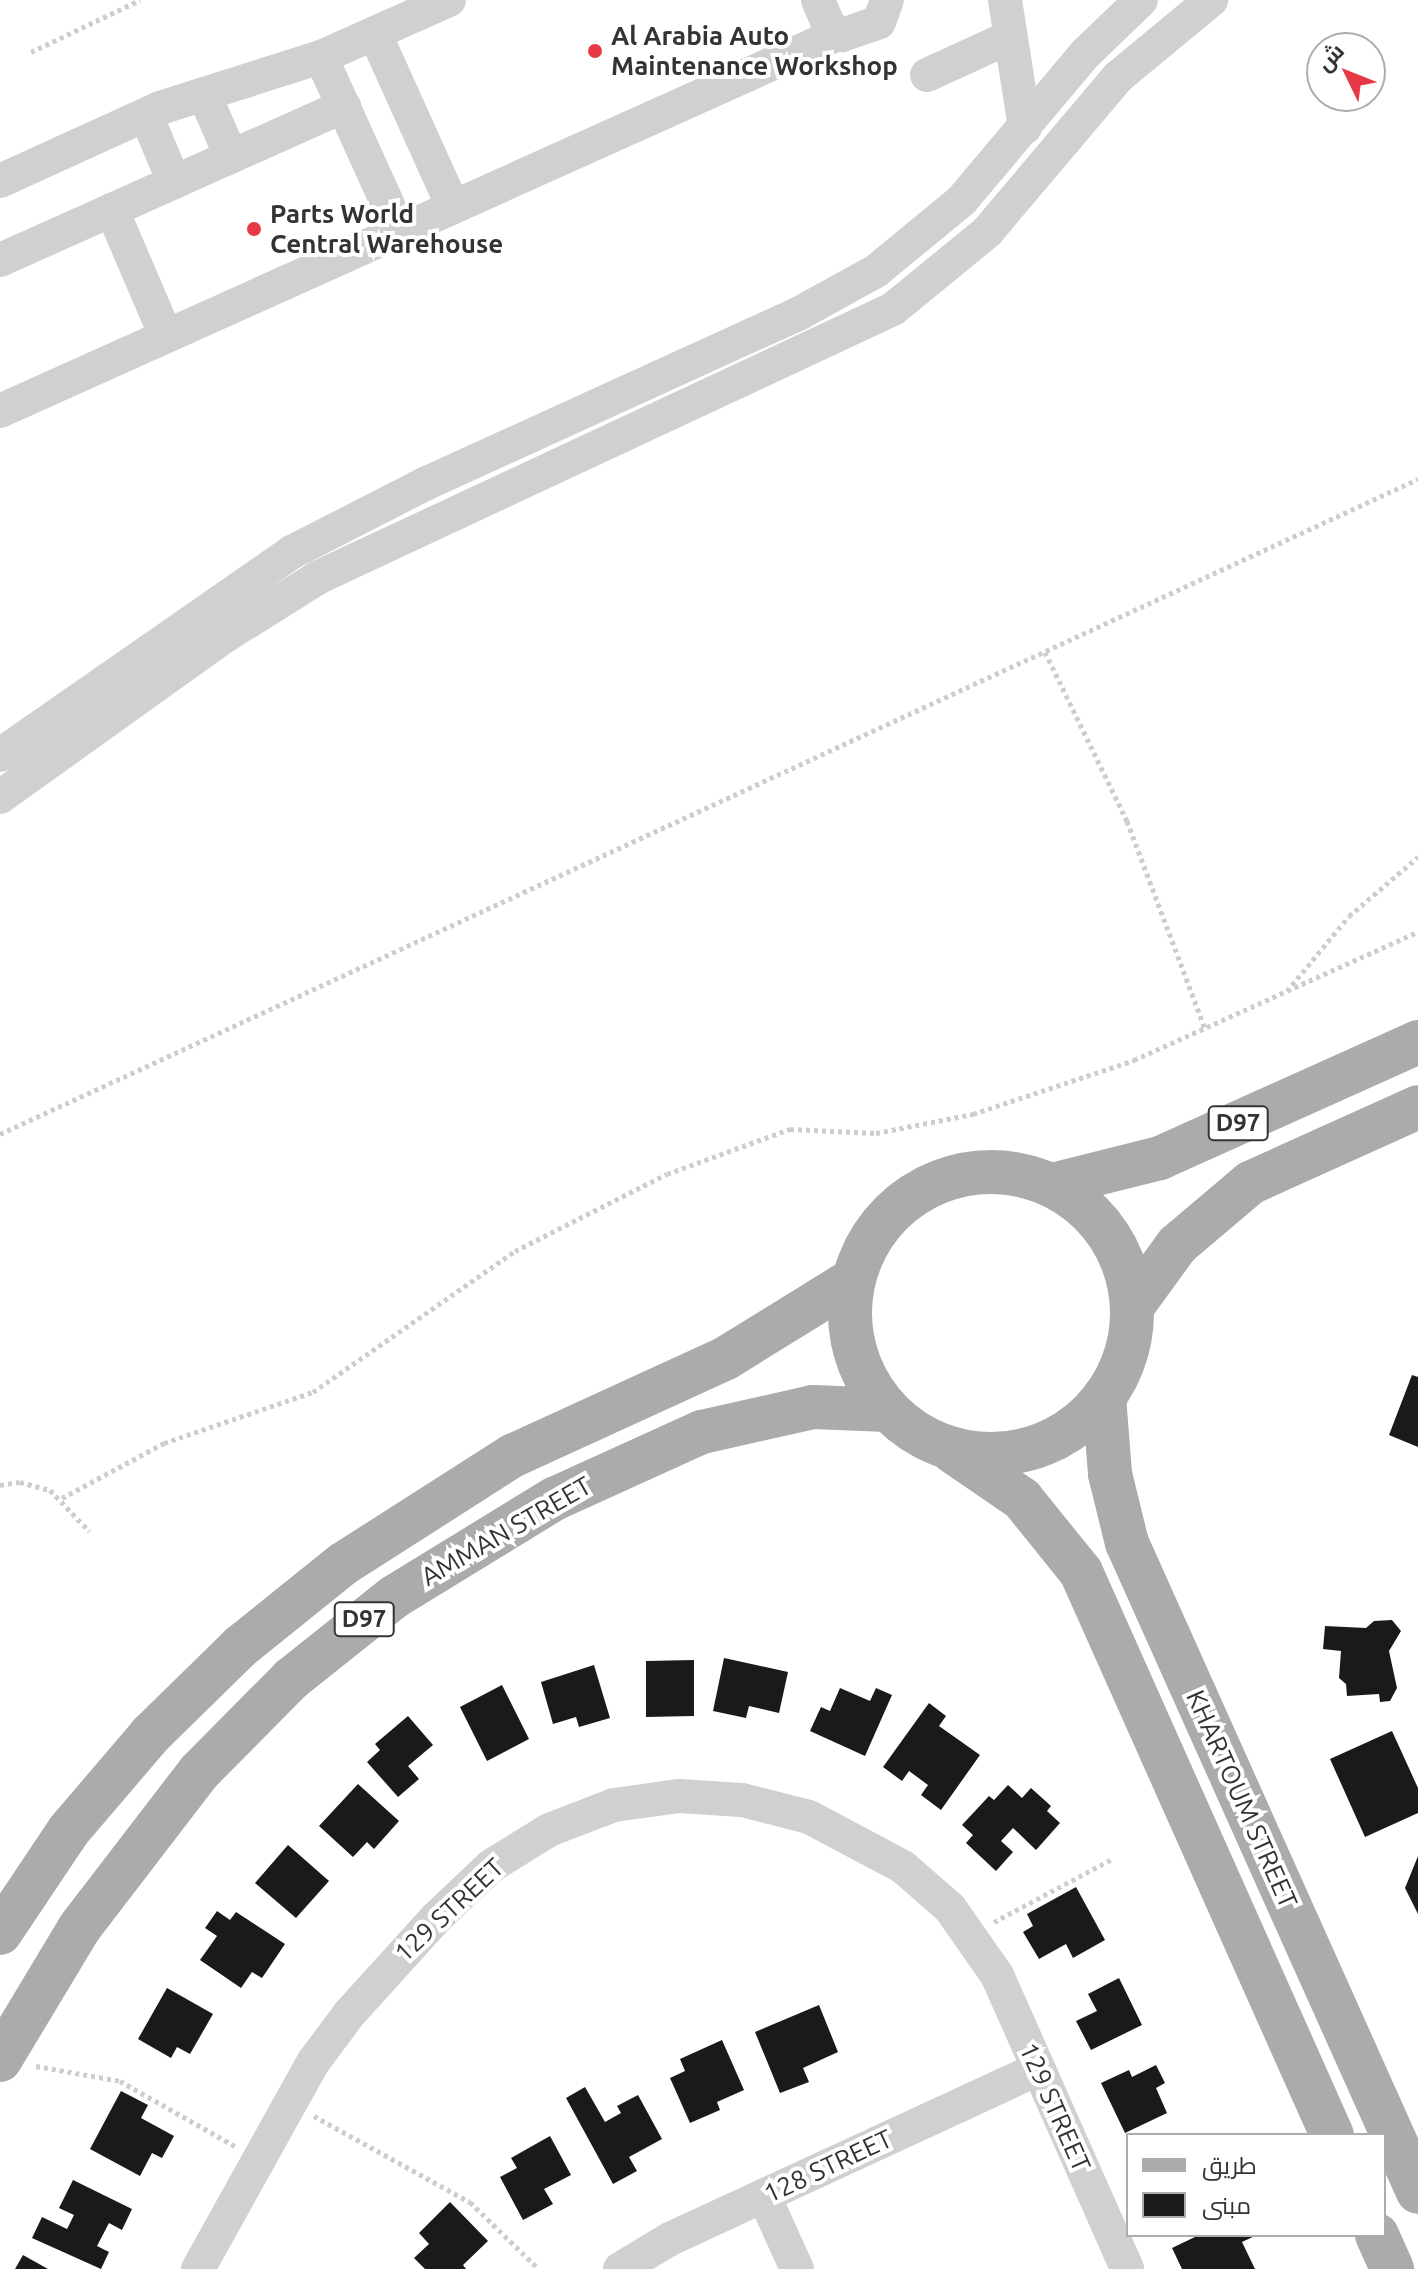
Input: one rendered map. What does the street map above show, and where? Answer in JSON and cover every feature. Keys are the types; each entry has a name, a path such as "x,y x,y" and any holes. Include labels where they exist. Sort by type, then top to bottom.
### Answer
{"main road":[{"name":"D97","path":"1052,1185 1160,1158 1418,1042"},
{"name":"D97","path":"1132,1307 1177,1245 1250,1183 1418,1107"},
{"path":"1006,1173 1052,1185 1078,1201 1108,1235 1127,1277 1132,1307 1120,1369 1104,1397 1080,1422 1028,1448 981,1454 946,1448 915,1433 887,1410 867,1382 854,1349 849,1314 854,1279 867,1246 888,1217 915,1194 947,1179 1006,1173"},
{"name":"D97","path":"0,1933 69,1830 150,1735 241,1646 343,1564 512,1456 726,1358 854,1279"},
{"name":"KHARTOUM STREET","path":"1104,1397 1108,1462 1127,1543 1418,2192"},
{"name":"AMMAN STREET","path":"15,2063 80,1927 199,1772 291,1679 394,1597 554,1499 702,1432 813,1407 887,1410"},
{"name":"KHARTOUM STREET","path":"946,1448 1022,1499 1081,1572 1331,2133"},
{"path":"1378,2237 1392,2269"}],"street":[{"path":"0,181 146,115 321,57 449,0"},
{"path":"818,0 838,34"},
{"path":"0,411 838,34 879,22 887,0"},
{"path":"0,755 85,699 240,585 359,516 839,294 937,224 1025,127 1086,53 1141,0"},
{"path":"0,797 225,636 319,577 893,309 987,232 1118,77 1211,0"},
{"path":"927,75 1006,11 1025,127"},
{"path":"375,34 453,207"},
{"path":"321,57 400,231"},
{"path":"204,94 231,156"},
{"path":"0,260 344,106"},
{"path":"146,115 174,182"},
{"path":"112,210 166,336"},
{"path":"0,733 85,699"},
{"name":"129 STREET","path":"198,2269 288,2103 349,2014 466,1889 539,1835 614,1805 711,1797 809,1817 903,1867 972,1933 997,1975 1127,2269"},
{"name":"128 STREET","path":"620,2269 670,2239 1038,2069"},
{"path":"764,2196 797,2269"}],"path":[{"path":"31,52 140,0"},
{"path":"0,1134 1418,479"},
{"path":"1045,652 1133,834 1205,1028"},
{"path":"1286,991 1349,916 1418,857"},
{"path":"62,1498 164,1443 313,1392 515,1251 679,1169 790,1129 876,1133 961,1118 1134,1060 1418,932"},
{"path":"0,1485 36,1484 62,1498 89,1531"},
{"path":"972,1933 1112,1859"},
{"path":"15,2063 120,2081 257,2159"},
{"path":"288,2103 445,2186 539,2269"}],"building":[{"path":"1412,1375 1418,1377 1418,1447 1389,1435"},
{"path":"1392,1620 1401,1631 1389,1651 1397,1688 1390,1701 1380,1702 1379,1694 1347,1696 1346,1684 1339,1678 1341,1651 1323,1649 1325,1626 1366,1628 1374,1621"},
{"path":"724,1658 788,1672 779,1713 749,1706 746,1718 713,1711"},
{"path":"694,1660 694,1716 646,1717 646,1661"},
{"path":"594,1665 610,1718 579,1727 576,1717 553,1724 541,1682"},
{"path":"502,1685 529,1739 487,1761 460,1707"},
{"path":"840,1688 870,1701 876,1688 892,1695 865,1756 810,1731 821,1707 830,1711"},
{"path":"929,1703 946,1716 939,1726 980,1755 941,1810 921,1795 928,1785 909,1771 902,1781 883,1767"},
{"path":"408,1716 433,1745 408,1766 419,1779 398,1797 367,1762 380,1750 375,1744"},
{"path":"1392,1731 1418,1788 1418,1813 1365,1837 1330,1759"},
{"path":"358,1784 399,1821 374,1849 367,1842 353,1857 319,1826"},
{"path":"1008,1785 1022,1798 1031,1788 1051,1806 1047,1811 1060,1823 1036,1850 1013,1828 1001,1841 1013,1852 996,1871 966,1843 973,1835 962,1825 989,1796 994,1800"},
{"path":"288,1845 329,1881 296,1918 255,1883"},
{"path":"1418,1856 1418,1914 1405,1888"},
{"path":"1076,1887 1105,1940 1073,1958 1066,1944 1039,1959 1023,1932 1033,1926 1027,1914"},
{"path":"217,1911 230,1920 236,1912 285,1944 262,1978 252,1972 241,1988 200,1960 217,1936 205,1928"},
{"path":"1119,1978 1142,2025 1091,2050 1076,2021 1097,2011 1088,1994"},
{"path":"167,1988 213,2014 190,2054 177,2047 171,2058 138,2039"},
{"path":"819,2005 838,2052 803,2068 809,2082 780,2093 755,2032"},
{"path":"722,2040 744,2090 717,2102 720,2110 690,2123 670,2078 685,2071 680,2059"},
{"path":"1156,2065 1165,2083 1156,2088 1167,2113 1125,2133 1101,2083 1129,2070 1132,2077"},
{"path":"585,2087 605,2122 621,2113 617,2106 638,2095 662,2139 629,2157 637,2171 613,2184 566,2098"},
{"path":"121,2091 148,2105 141,2118 174,2136 162,2158 152,2153 140,2176 90,2149"},
{"path":"550,2136 571,2175 544,2189 553,2204 523,2220 500,2177 517,2168 511,2158"},
{"path":"73,2180 132,2209 122,2230 109,2223 97,2246 109,2252 101,2269 32,2238 42,2217 67,2229 74,2215 59,2208"},
{"path":"450,2202 488,2241 463,2265 466,2269 425,2269 414,2258 429,2244 419,2233"},
{"path":"1195,2237 1253,2237 1242,2242 1255,2269 1182,2269 1172,2248"},
{"path":"23,2255 48,2269 15,2269"}],"place":[{"name":"Al Arabia Auto Maintenance Workshop","path":"595,51"},
{"name":"Parts World Central Warehouse","path":"254,229"}]}
